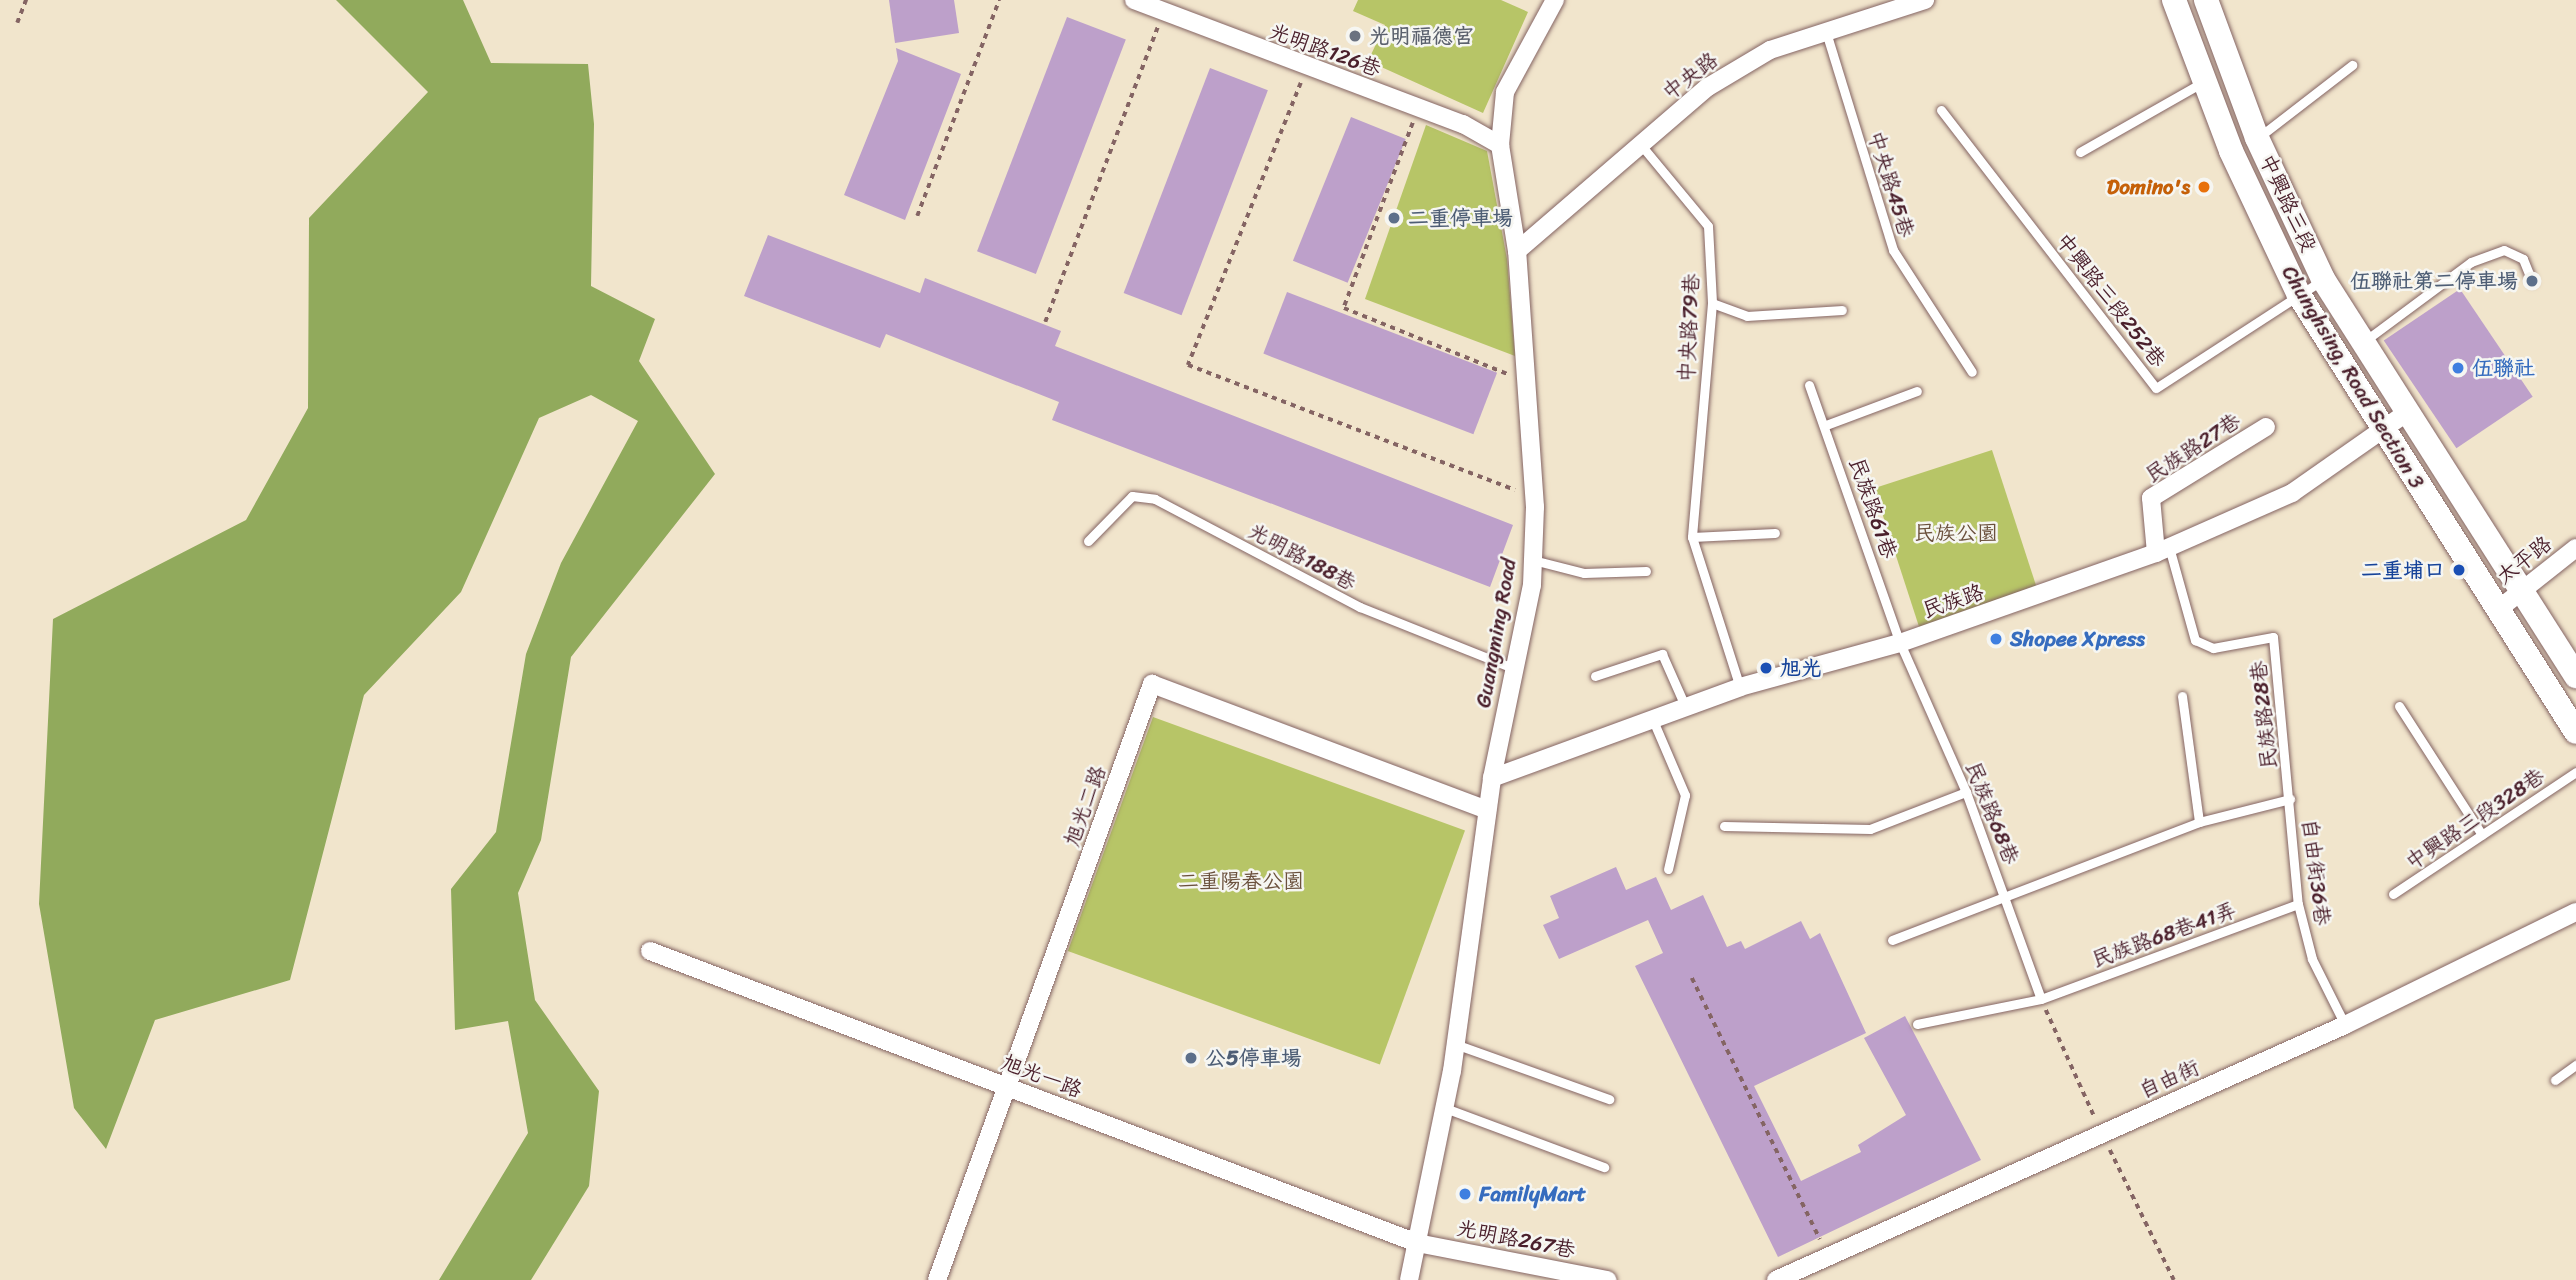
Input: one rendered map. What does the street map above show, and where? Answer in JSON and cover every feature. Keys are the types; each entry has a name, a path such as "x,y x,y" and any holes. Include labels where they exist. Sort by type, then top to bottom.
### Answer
{"main road":[{"name":"Chunghsing, Road Section 3","path":"2174,0 2205,81 2299,295 2381,430 2500,608 2576,732"},
{"name":"中興路三段","path":"2206,0 2257,138 2323,279 2405,414 2524,592 2576,676"}],"street":[{"name":"光明路126巷","path":"1133,0 1307,68 1419,108 1500,145"},
{"name":"Guangming Road","path":"1409,1280 1445,1108 1492,778 1515,668 1533,560 1534,497 1517,251 1500,145 1505,92 1555,0"},
{"name":"中央路","path":"1517,251 1707,87 1770,50 1825,30 1873,6 1925,0"},
{"name":"民族路","path":"1492,778 1740,687 1900,643 2163,550 2292,493 2405,414"},
{"name":"民族路27巷","path":"2163,550 2151,498 2266,427"},
{"name":"太平路","path":"2500,608 2524,592 2576,548"},
{"name":"旭光二路","path":"937,1280 1152,684 1487,810"},
{"name":"自由街","path":"1776,1280 2345,1025 2576,912"},
{"name":"旭光一路","path":"650,951 1417,1243"},
{"name":"光明路267巷","path":"1417,1243 1607,1280"}],"lane":[{"name":"中央路45巷","path":"1825,30 1893,250 1972,372"},
{"path":"2257,138 2352,65"},
{"path":"2080,152 2205,81"},
{"name":"中興路三段252巷","path":"1941,110 2156,388 2323,279"},
{"name":"中央路79巷","path":"1641,145 1708,226 1712,303 1692,537"},
{"path":"2362,343 2472,262 2493,254 2504,250 2523,259 2532,281"},
{"path":"1712,303 1747,316 1842,310"},
{"name":"民族路61巷","path":"1809,385 1826,425 1900,643"},
{"path":"1826,425 1917,391"},
{"name":"光明路188巷","path":"1088,541 1132,496 1155,499 1360,607 1515,668"},
{"path":"1740,687 1692,537 1774,533"},
{"name":"民族路28巷","path":"2163,550 2195,640 2213,648 2273,637 2290,799"},
{"path":"1533,560 1584,573 1646,571"},
{"name":"民族路68巷","path":"1900,643 1966,792 2041,999"},
{"path":"1595,676 1662,654 1685,706"},
{"path":"2182,696 2199,822"},
{"path":"2399,706 2482,835"},
{"path":"1652,719 1685,795 1668,869"},
{"name":"中興路三段328巷","path":"2393,894 2576,772"},
{"path":"1724,826 1870,829 1966,792"},
{"path":"1892,940 2199,822 2290,799"},
{"name":"自由街36巷","path":"2290,799 2298,904 2312,959 2345,1025"},
{"name":"民族路68巷41弄","path":"1917,1024 2041,999 2298,904"},
{"path":"1455,1044 1609,1099"},
{"path":"2555,1080 2576,1065"},
{"path":"1445,1108 1604,1167"}],"path":[{"path":"17,23 26,0"},
{"path":"917,216 999,0"},
{"path":"1045,322 1163,13"},
{"path":"1307,68 1188,365 1534,497"},
{"path":"1419,108 1343,308 1525,382"},
{"path":"1692,978 1829,1257"},
{"path":"2041,999 2102,1133 2174,1280"}],"green space":[{"path":"336,0 463,0 491,63 588,64 594,124 591,286 655,319 639,361 715,474 571,657 541,840 518,893 535,1000 599,1091 589,1186 531,1280 439,1280 528,1133 508,1021 455,1030 451,889 496,832 526,654 561,563 638,421 591,395 539,418 461,592 364,695 290,980 155,1020 106,1149 74,1108 39,904 53,619 246,520 308,408 309,218 428,92"},
{"path":"1358,0 1501,0 1528,12 1483,113 1368,61 1385,25 1353,11"},
{"path":"1426,125 1487,151 1507,259 1515,356 1365,299"},
{"name":"民族公園","path":"1992,450 2040,597 1922,636 1874,488"},
{"name":"二重陽春公園","path":"1153,717 1465,831 1380,1065 1068,951"}],"building":[{"path":"889,0 954,0 959,33 895,43"},
{"path":"1067,17 1126,40 1036,274 977,251"},
{"path":"896,48 961,74 905,220 844,195 898,61"},
{"path":"1210,68 1268,90 1182,315 1124,293"},
{"path":"1351,117 1406,139 1348,283 1293,261"},
{"path":"768,235 920,293 925,278 1061,331 1055,346 1513,525 1490,587 1052,420 1059,402 886,334 880,348 744,296"},
{"name":"伍聯社","path":"2460,289 2533,397 2456,448 2384,340"},
{"path":"1287,292 1497,373 1473,434 1263,354"},
{"path":"1616,867 1626,890 1656,877 1671,910 1703,895 1727,947 1741,941 1745,949 1801,921 1810,939 1820,933 1866,1033 1754,1086 1801,1181 1861,1152 1858,1145 1906,1115 1864,1038 1905,1016 1981,1160 1778,1257 1635,966 1663,953 1648,920 1559,959 1543,925 1559,918 1550,896"}],"place":[{"name":"光明福德宮","path":"1355,36"},
{"name":"Domino's","path":"2204,187"},
{"name":"二重停車場","path":"1394,218"},
{"name":"伍聯社第二停車場","path":"2532,281"},
{"name":"伍聯社","path":"2458,368"},
{"name":"二重埔口","path":"2459,570"},
{"name":"Shopee Xpress","path":"1996,639"},
{"name":"旭光","path":"1766,668"},
{"name":"公5停車場","path":"1191,1058"},
{"name":"FamilyMart","path":"1465,1194"}]}
